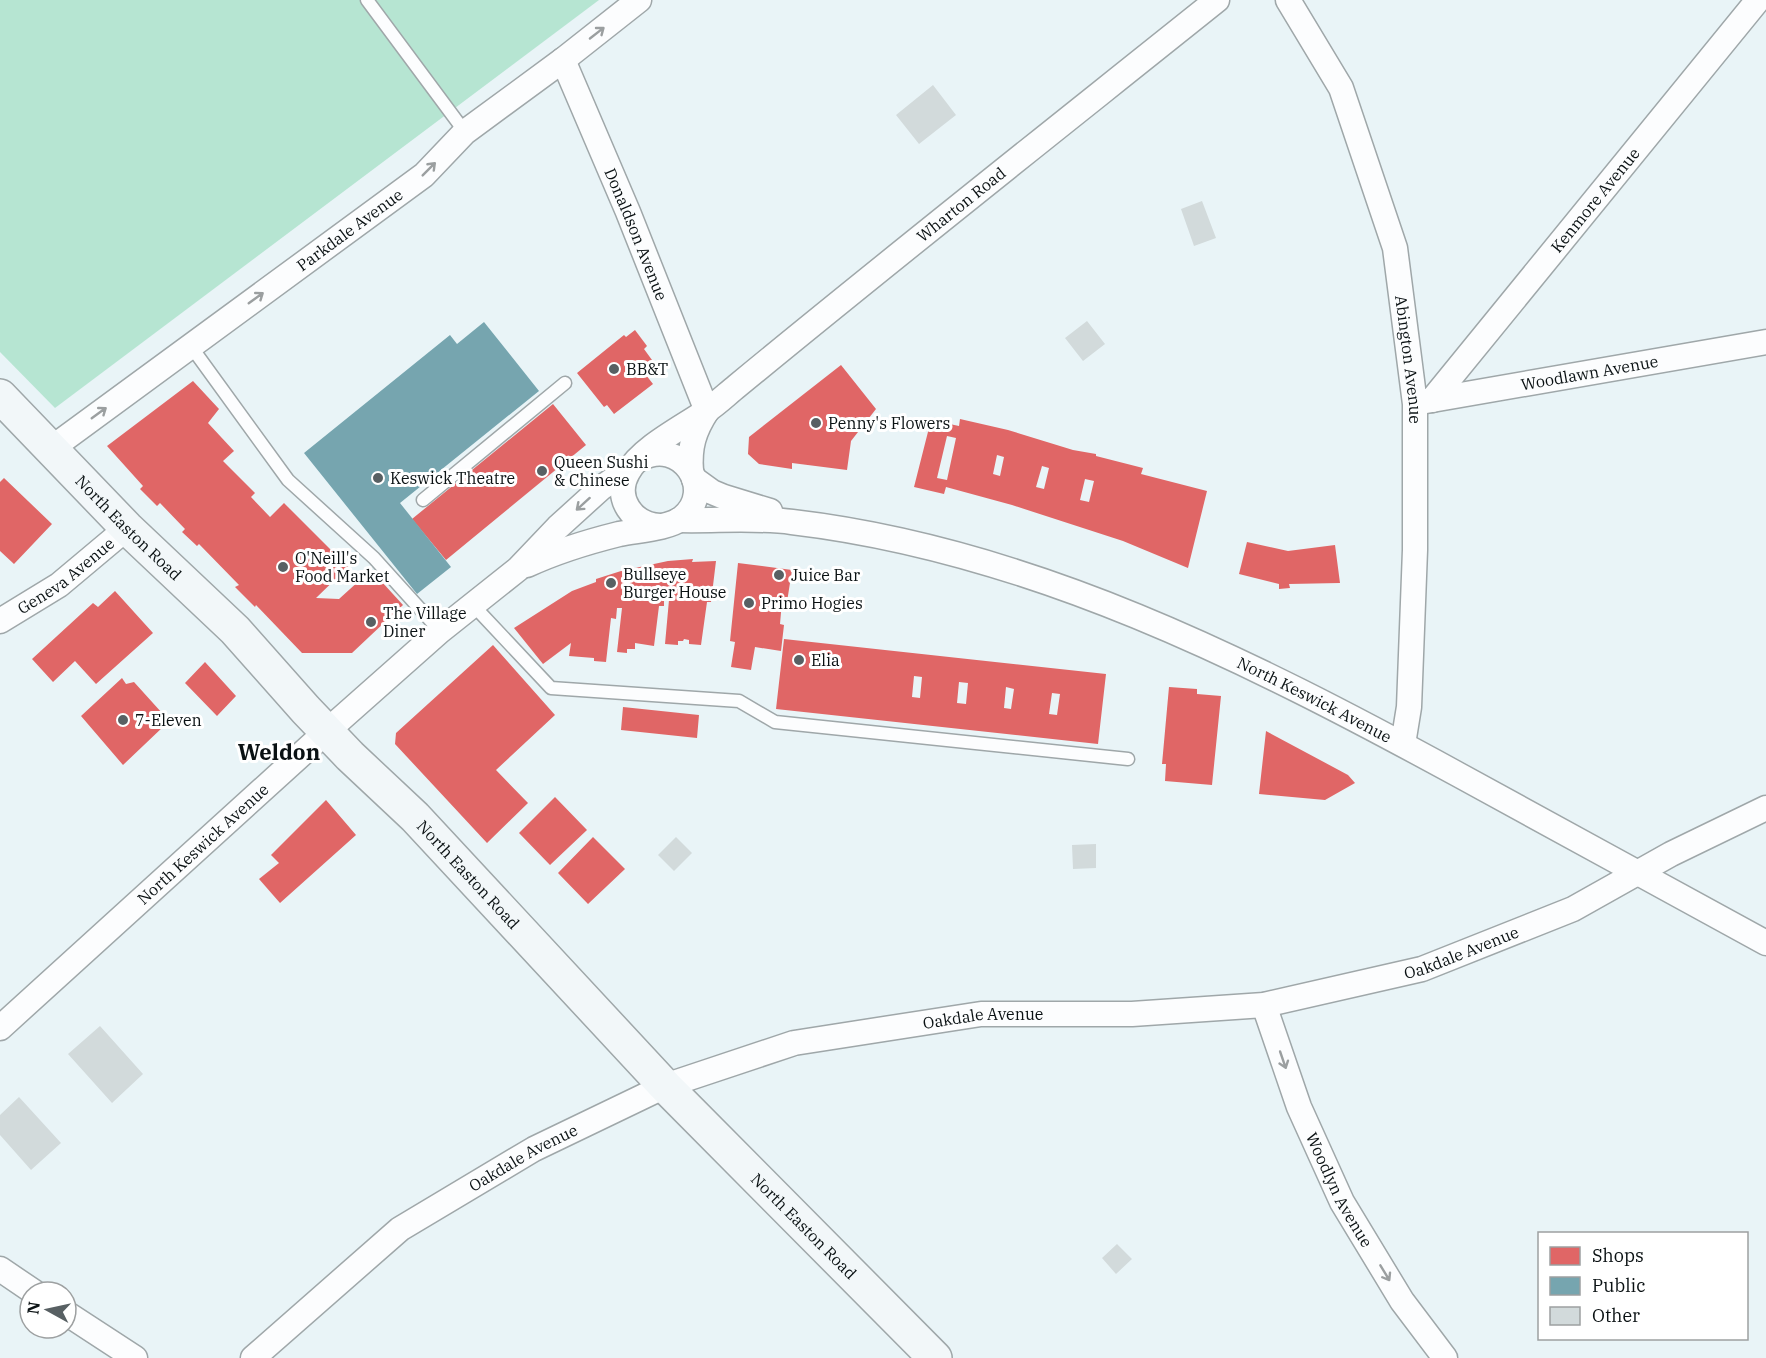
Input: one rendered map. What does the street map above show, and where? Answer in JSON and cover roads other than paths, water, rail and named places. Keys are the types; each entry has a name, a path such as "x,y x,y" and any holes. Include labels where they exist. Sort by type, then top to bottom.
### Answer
{"main road":[{"name":"North Easton Road","path":"0,396 127,528 235,630 327,732 415,817 665,1086 935,1358"}],"street":[{"name":"Parkdale Avenue","path":"52,448 424,175 465,132 563,60 639,0"},
{"name":"Wharton Road","path":"634,465 670,434 707,411 838,302 1217,0"},
{"name":"Abington Avenue","path":"1288,0 1341,88 1395,248 1423,402 1409,707 1403,744"},
{"name":"Kenmore Avenue","path":"1423,402 1758,0"},
{"name":"Donaldson Avenue","path":"563,60 628,212 707,411"},
{"name":"Woodlawn Avenue","path":"1423,402 1766,342"},
{"name":"Wharton Road","path":"668,524 689,511 694,501 696,490 692,440 696,428 707,411"},
{"name":"North Keswick Avenue","path":"0,1028 327,732 440,632 518,569 558,527 593,495 615,477 653,453 667,454 682,461 712,492 739,503 833,528"},
{"path":"634,465 623,487 625,504 633,516 642,522 668,524"},
{"name":"North Keswick Avenue","path":"518,569 576,545 668,524 770,520 880,535 981,561 1147,620 1273,677 1403,744 1766,943"},
{"name":"Geneva Avenue","path":"0,621 59,585 127,528"},
{"name":"Oakdale Avenue","path":"253,1358 400,1229 534,1149 665,1086 794,1043 981,1014 1132,1014 1264,1005 1422,969 1574,909 1638,872 1766,808"},
{"name":"Woodlyn Avenue","path":"1264,1005 1299,1107 1342,1202 1402,1301 1445,1358"},
{"path":"0,1269 18,1281"},
{"path":"78,1321 135,1358"}],"lane":[{"path":"367,0 465,132"},
{"path":"190,345 288,480 374,558 440,632"},
{"path":"423,500 564,383"},
{"path":"473,605 551,688 739,701 775,722 1128,759"}],"place":[{"name":"BB&T","path":"614,369"},
{"name":"Penny's Flowers","path":"816,423"},
{"name":"Queen Sushi & Chinese","path":"542,471"},
{"name":"Keswick Theatre","path":"378,478"},
{"name":"O'Neill's Food Market","path":"283,567"},
{"name":"Juice Bar","path":"779,575"},
{"name":"Bullseye Burger House","path":"611,583"},
{"name":"Primo Hogies","path":"749,603"},
{"name":"The Village Diner","path":"371,622"},
{"name":"Elia","path":"799,660"},
{"name":"7-Eleven","path":"123,720"}],"district":[{"name":"Weldon","path":"279,752"}]}
